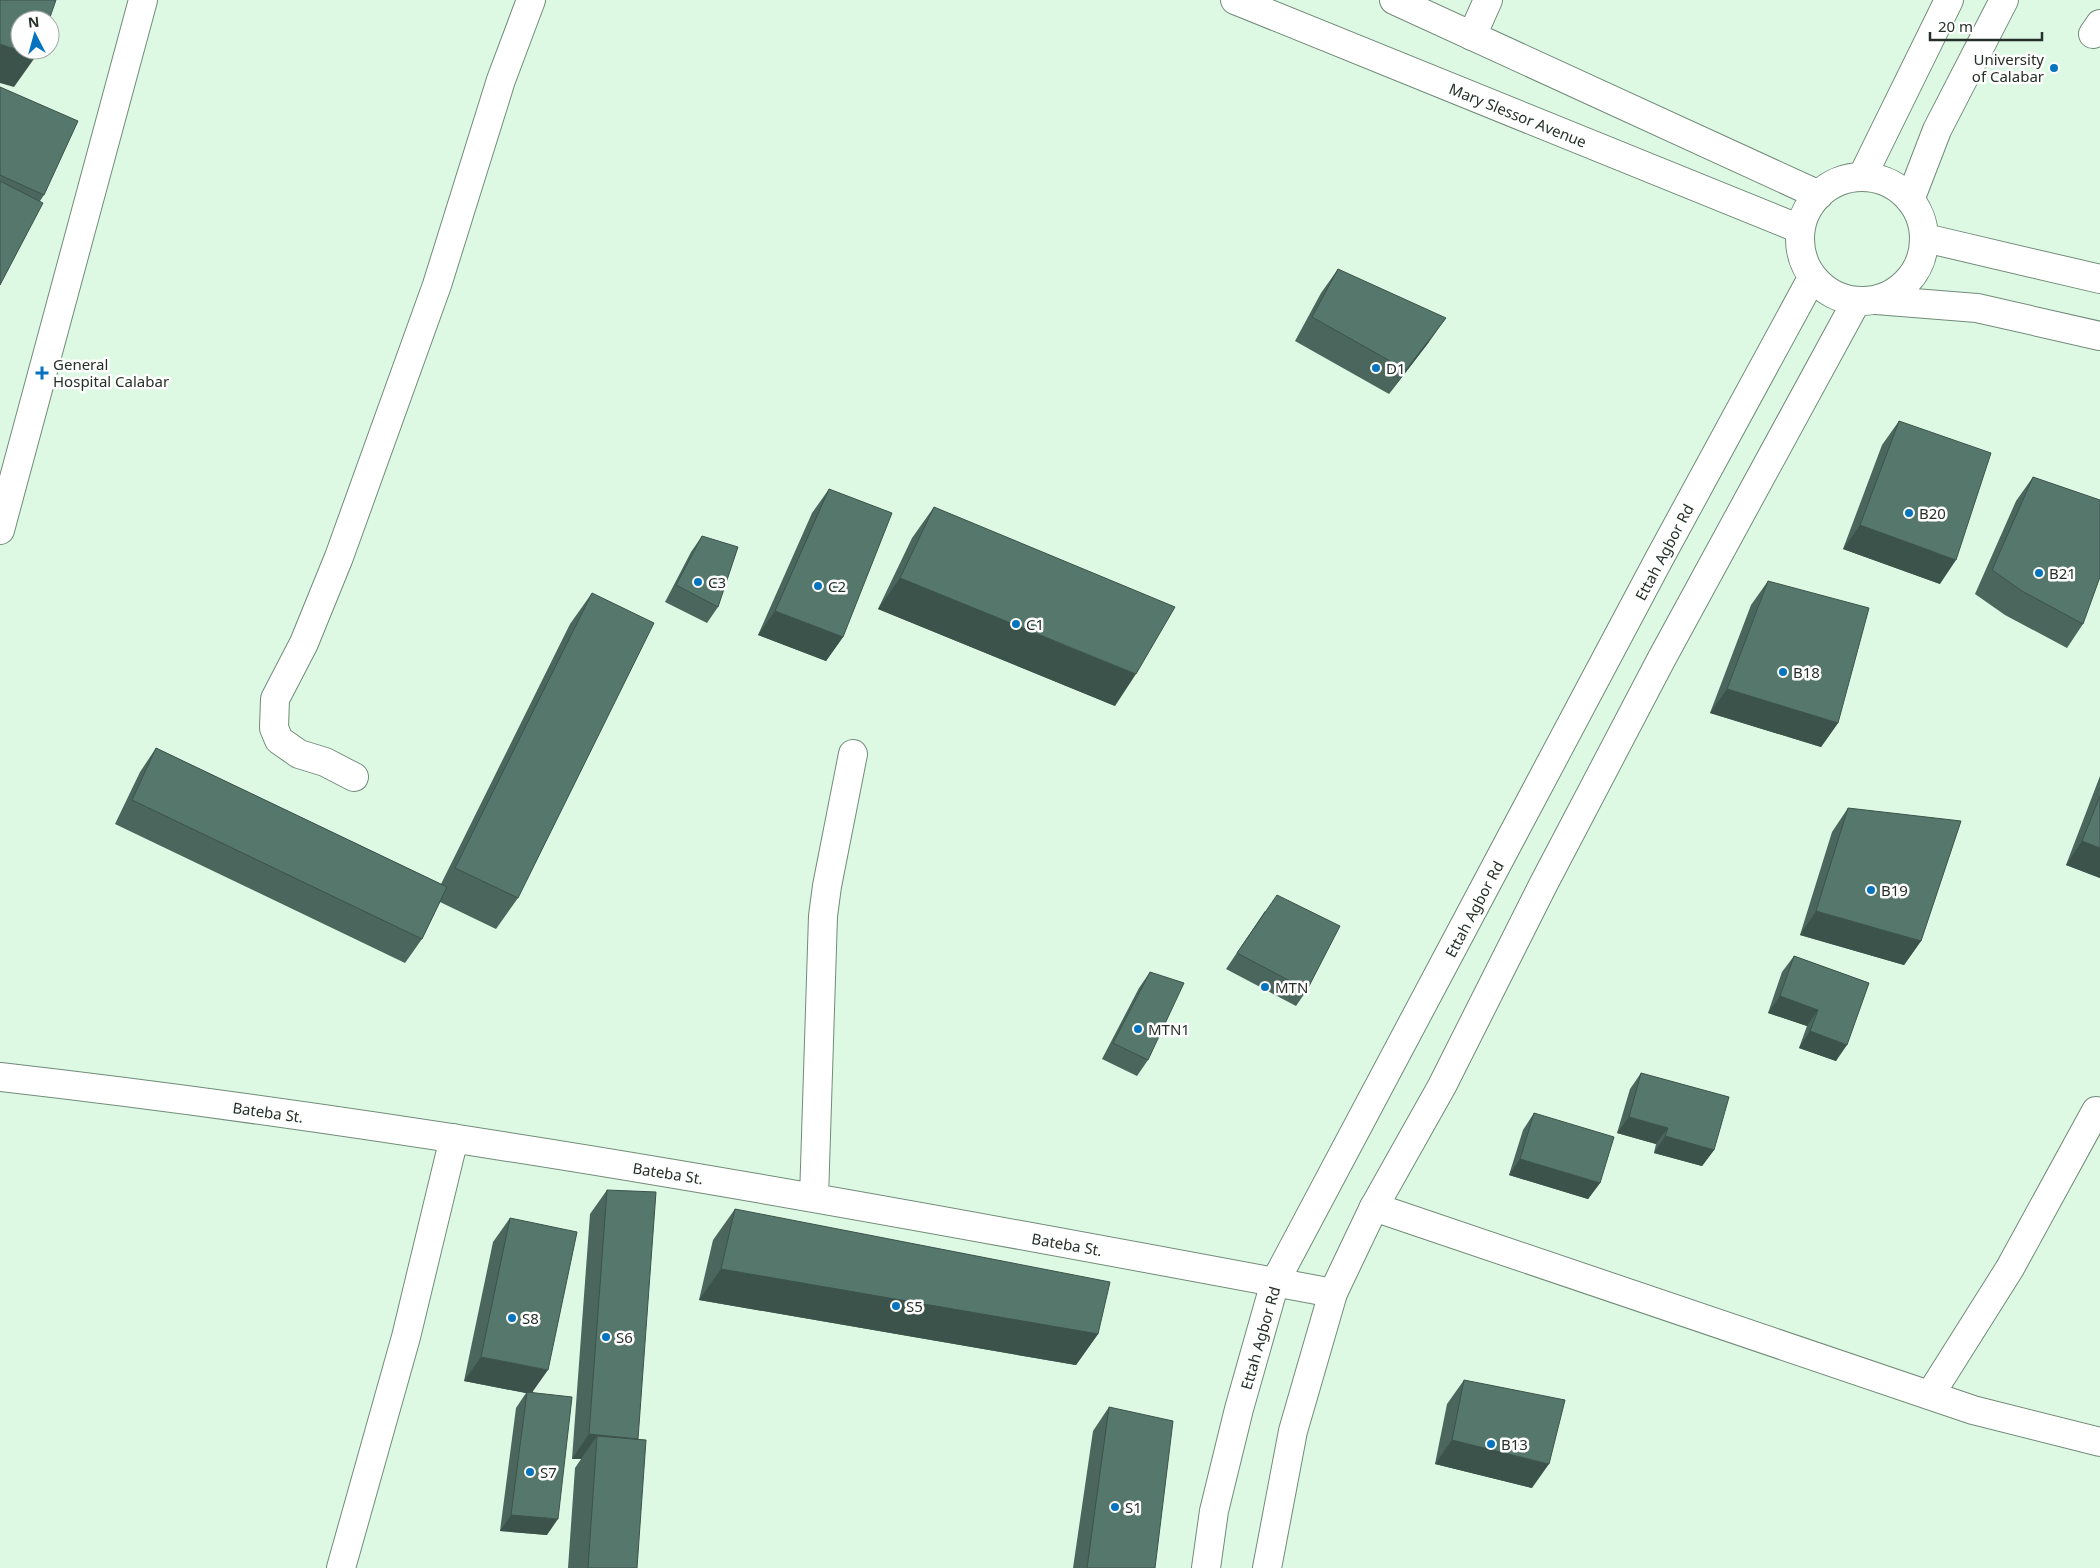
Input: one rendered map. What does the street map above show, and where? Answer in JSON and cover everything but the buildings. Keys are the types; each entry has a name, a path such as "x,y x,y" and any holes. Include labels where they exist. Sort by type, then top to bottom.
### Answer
{"main road":[{"path":"0,530 144,0"},
{"path":"354,777 325,762 299,754 279,740 274,728 276,699 304,643 339,557 436,285 501,80 530,0"},
{"name":"Mary Slessor Avenue","path":"1235,0 1800,229"},
{"path":"1394,0 1819,195"},
{"path":"1472,36 1488,0"},
{"path":"1862,177 1950,0"},
{"path":"1910,200 1937,130 2004,0"},
{"path":"1267,1568 1293,1430 1333,1293 1374,1207 1442,1086 1542,885 1662,658 1866,301 1896,292 1911,278 1921,259 1925,238 1921,218 1910,200 1897,187 1880,179 1862,177 1846,179 1831,185 1806,210 1800,229 1800,246 1804,263 1812,278 1840,298 1866,301 1977,308 2100,336"},
{"path":"1925,238 2100,279"},
{"name":"Ettah Agbor Rd","path":"1206,1568 1216,1502 1239,1408 1275,1282 1658,561 1812,278"},
{"path":"814,1198 823,916 827,886 853,754"},
{"name":"Bateba St.","path":"0,1077 119,1091 454,1138 814,1198 1333,1293"},
{"path":"1930,1396 2010,1268 2096,1111"},
{"path":"341,1568 406,1337 454,1138"},
{"path":"1374,1207 1973,1410 2100,1442"}],"place":[{"name":"University of Calabar","path":"2054,68"},
{"name":"D1","path":"1376,368"},
{"name":"General Hospital Calabar","path":"42,373"},
{"name":"B20","path":"1909,513"},
{"name":"B21","path":"2039,573"},
{"name":"C3","path":"698,582"},
{"name":"C2","path":"818,586"},
{"name":"C1","path":"1016,624"},
{"name":"B18","path":"1783,672"},
{"name":"B19","path":"1871,890"},
{"name":"MTN","path":"1265,987"},
{"name":"MTN1","path":"1138,1029"},
{"name":"S5","path":"896,1306"},
{"name":"S8","path":"512,1318"},
{"name":"S6","path":"606,1337"},
{"name":"B13","path":"1491,1444"},
{"name":"S7","path":"530,1472"},
{"name":"S1","path":"1115,1507"}]}
